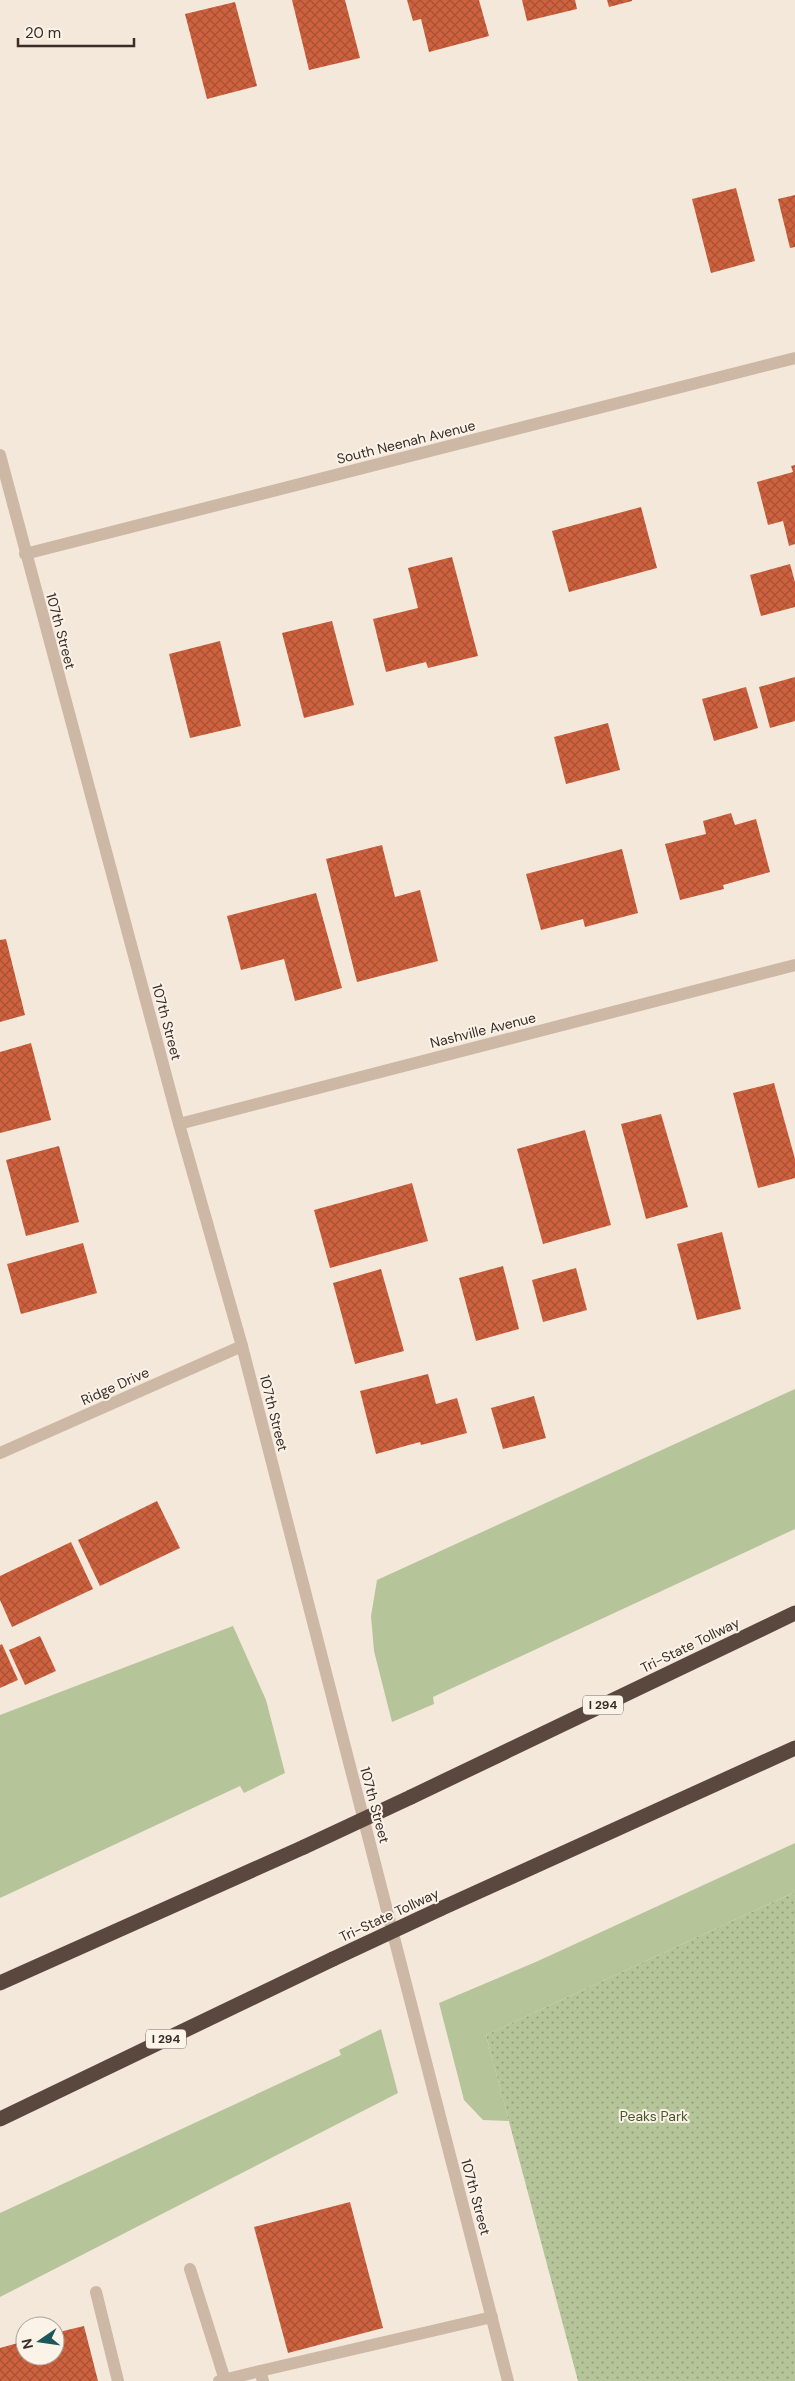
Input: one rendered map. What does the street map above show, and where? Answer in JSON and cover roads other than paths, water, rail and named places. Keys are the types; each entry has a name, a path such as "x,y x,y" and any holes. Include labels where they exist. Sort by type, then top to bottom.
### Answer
{"highway":[{"name":"Tri-State Tollway","path":"0,1983 412,1797 795,1612"},
{"name":"Tri-State Tollway","path":"0,2119 440,1909 795,1748"}],"street":[{"name":"South Neenah Avenue","path":"25,554 795,358"},
{"name":"107th Street","path":"0,455 179,1124 242,1346 508,2381"},
{"name":"Nashville Avenue","path":"179,1124 795,965"},
{"name":"Ridge Drive","path":"0,1453 242,1346"},
{"path":"190,2269 222,2380 261,2376 492,2317"},
{"path":"96,2292 118,2381"}],"park label":[{"name":"Peaks Park","path":"654,2116"}]}
